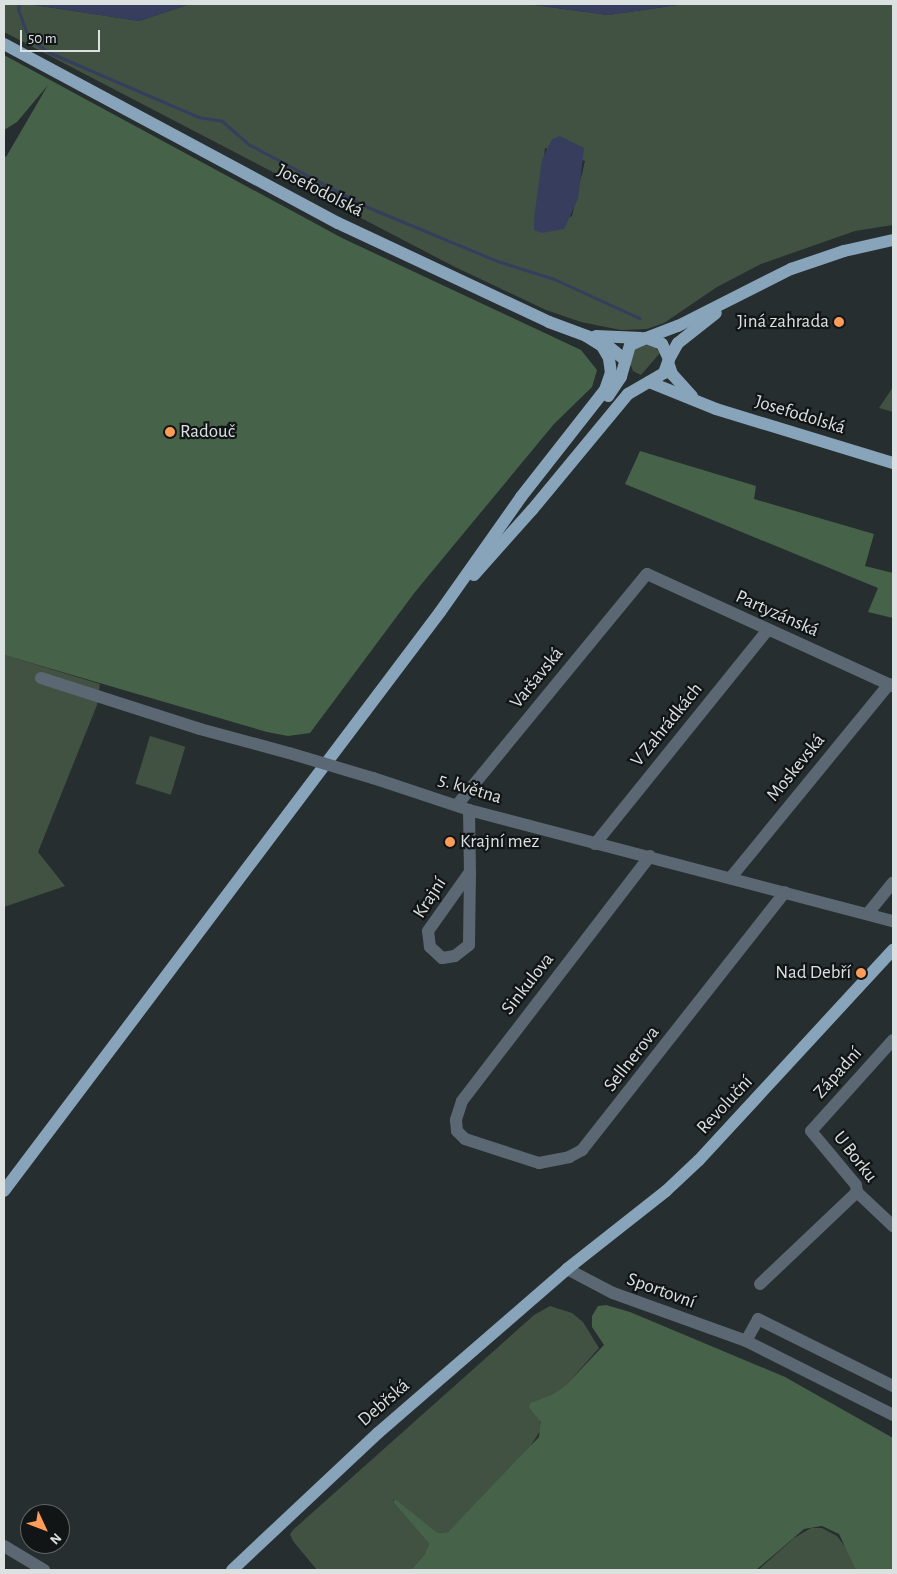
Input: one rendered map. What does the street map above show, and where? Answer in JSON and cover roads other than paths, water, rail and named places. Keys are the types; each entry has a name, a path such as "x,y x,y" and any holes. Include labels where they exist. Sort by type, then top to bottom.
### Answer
{"main road":[{"name":"Josefodolská","path":"4,44 338,223 549,322 614,349 624,360"},
{"path":"568,438 617,385 630,345 673,328 810,262 893,240"},
{"path":"440,612 532,510 618,405 634,390 662,375 668,360 681,339 743,293"},
{"path":"586,336 645,338 662,344 668,360"},
{"path":"4,1192 440,612 500,526 568,438 610,379 607,354 586,336"},
{"path":"624,360 632,377 648,382"},
{"name":"Josefodolská","path":"668,360 672,374 697,401"},
{"name":"Josefodolská","path":"648,382 697,401 893,462"},
{"name":"Revoluční","path":"567,1269 666,1191 699,1160 893,950"},
{"name":"Debřská","path":"232,1570 378,1433 567,1269"}],"street":[{"name":"Partyzánská","path":"647,574 891,685"},
{"name":"Varšavská","path":"463,808 647,574"},
{"name":"V Zahrádkách","path":"595,844 767,630"},
{"name":"5. května","path":"41,678 200,729 374,778 463,808 595,844 732,876 785,892 869,912 893,921"},
{"name":"Moskevská","path":"732,876 891,685"},
{"name":"Krajní","path":"463,808 470,872 469,944 455,956 442,958 430,947 428,931 470,872"},
{"name":"Sinkulova","path":"465,1139 456,1131 456,1120 462,1101 650,856"},
{"path":"869,912 893,882"},
{"name":"Sellnerova","path":"465,1139 539,1163 569,1157 582,1150 785,892"},
{"name":"Západní","path":"811,1131 893,1040"},
{"name":"U Borku","path":"811,1131 856,1185 857,1192 893,1226"},
{"path":"760,1284 857,1192"},
{"name":"Sportovní","path":"567,1269 613,1293 746,1341 893,1415"},
{"path":"746,1341 758,1319 893,1386"},
{"path":"4,1546 44,1570"}],"water":[{"path":"28,4 190,4 139,21"},
{"path":"527,4 684,4 608,15"},
{"path":"560,136 584,148 578,199 564,229 542,233 534,230 534,219 542,159 552,139"}],"waterway":[{"path":"19,4 18,9 28,37 48,52 198,117 222,121 250,145 365,206 497,261 554,279 639,318"}],"place":[{"name":"Jiná zahrada","path":"839,322"},
{"name":"Radouč","path":"170,432"},
{"name":"Krajní mez","path":"450,842"},
{"name":"Nad Debří","path":"861,973"}]}
